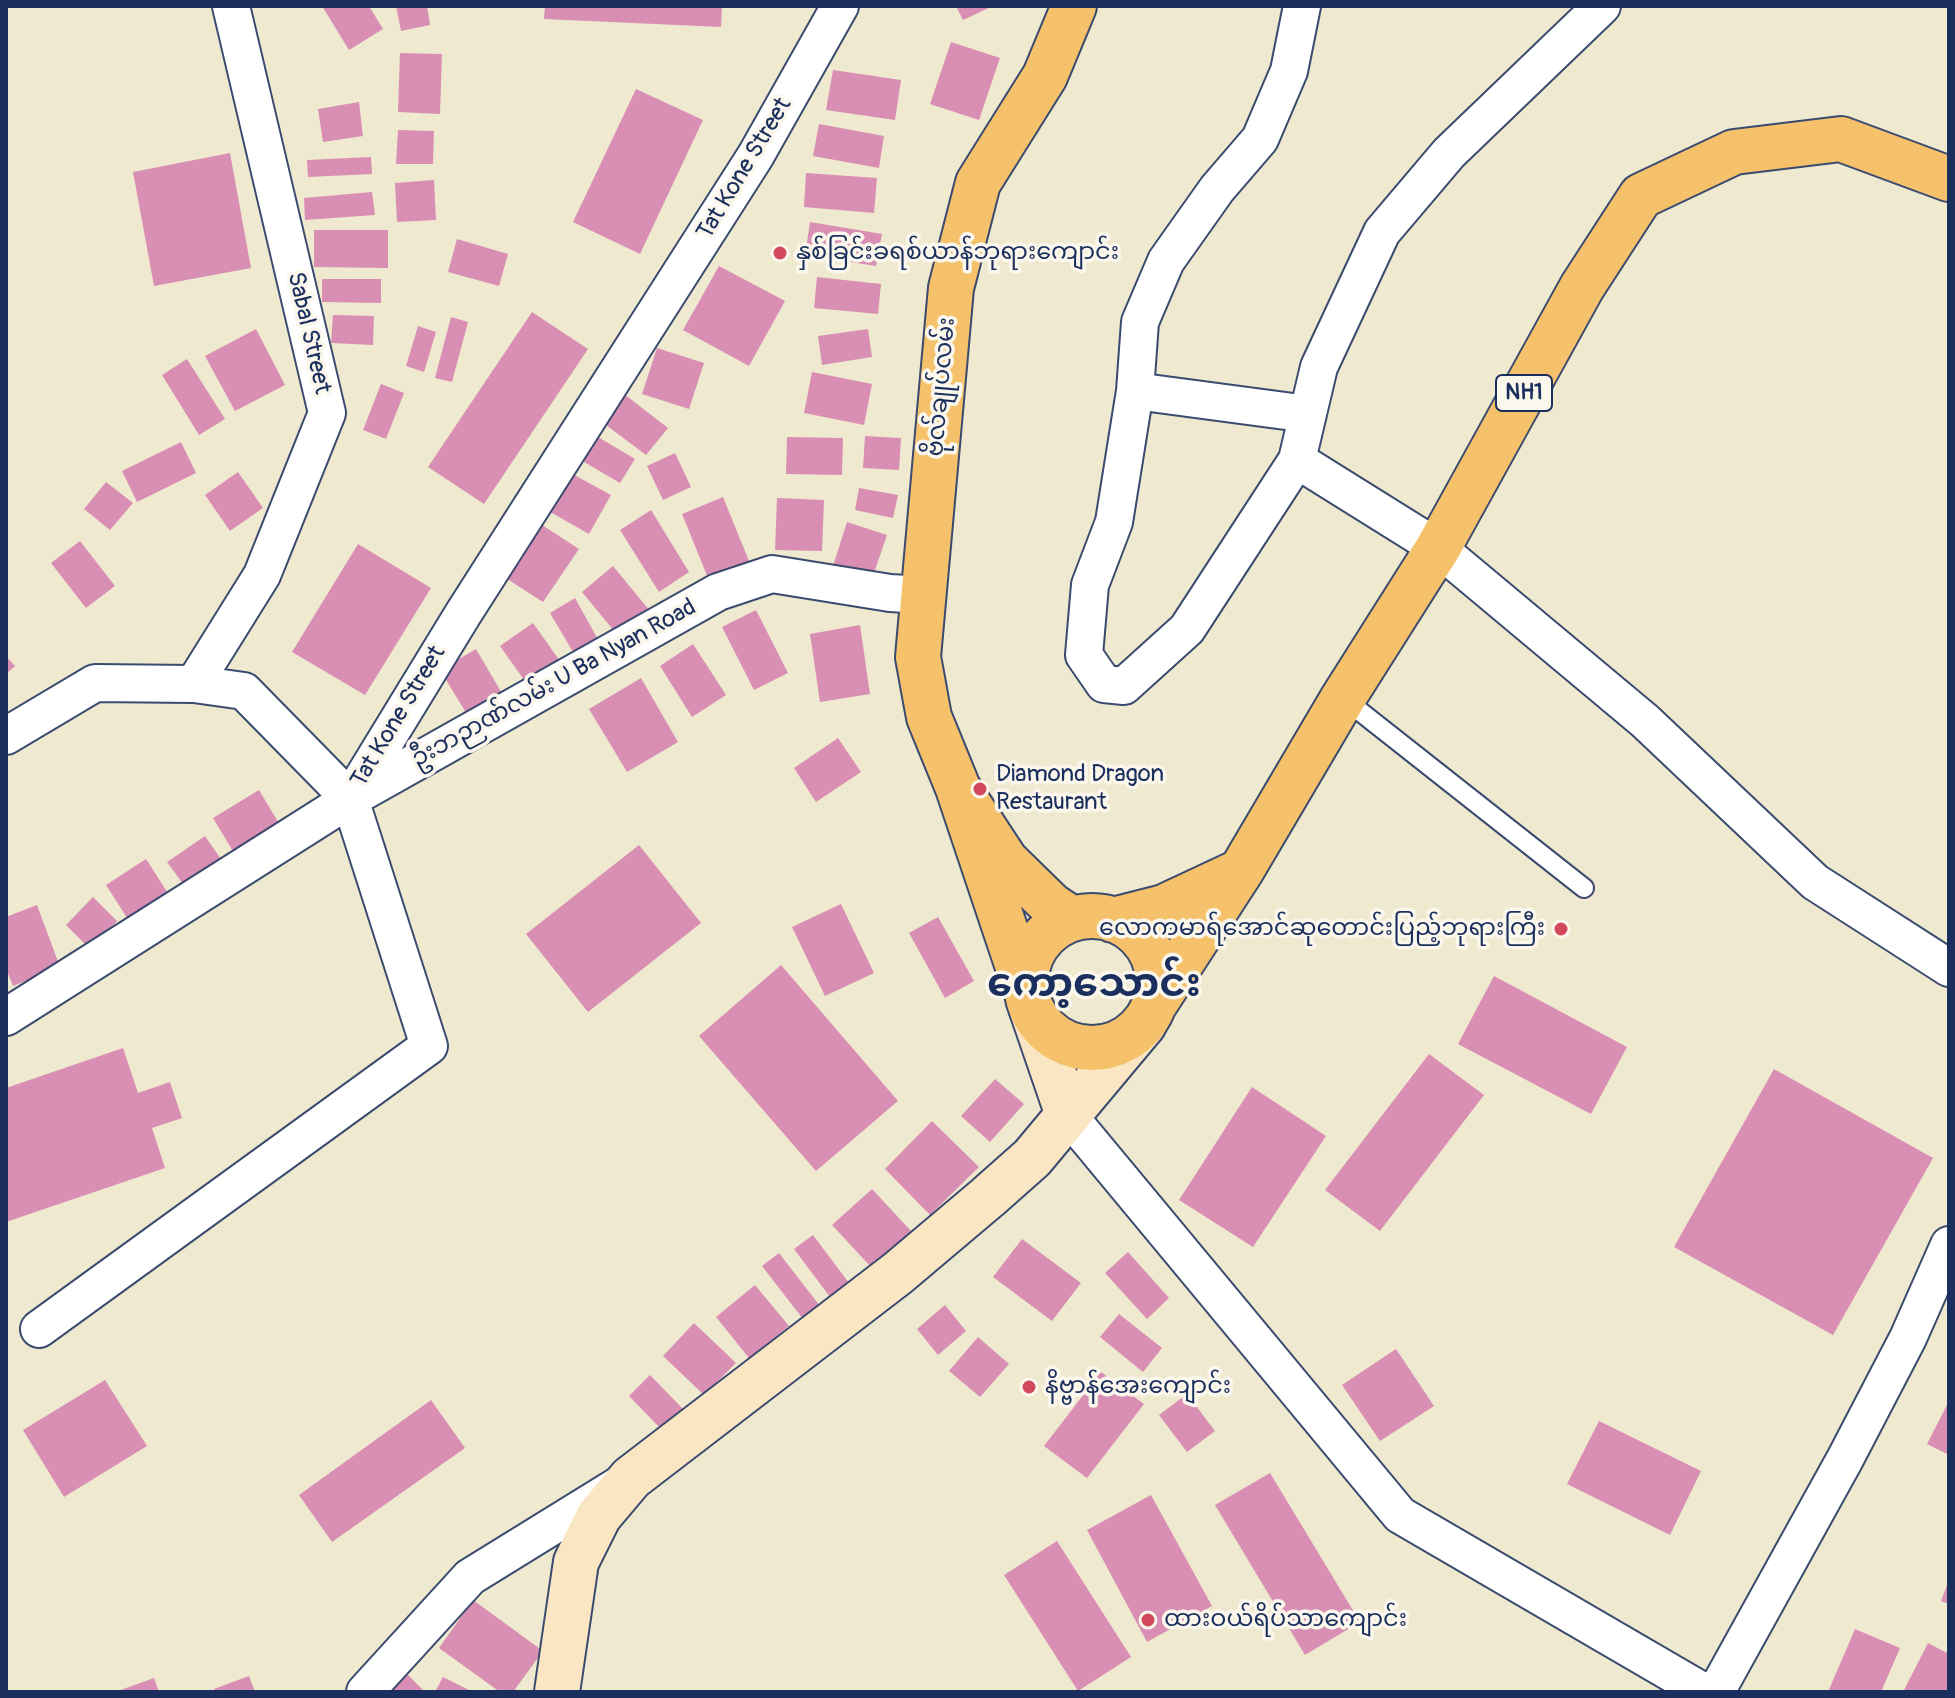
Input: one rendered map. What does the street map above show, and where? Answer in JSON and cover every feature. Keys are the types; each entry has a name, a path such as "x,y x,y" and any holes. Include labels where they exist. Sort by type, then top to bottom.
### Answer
{"highway":[{"name":"ဗိုလ်ချုပ်လမ်း","path":"958,788 929,717 918,657 951,288 978,183 1045,76 1074,6"},
{"name":"NH1","path":"958,788 1028,999 1044,1029 1062,1042 1084,1048 1106,1046 1128,1038 1149,1014 1241,871 1343,698 1438,548 1582,287 1641,196 1734,152 1841,139 1949,179"},
{"name":"NH1","path":"958,788 1006,861 1051,905 1132,929 1147,945 1156,964 1158,984 1149,1014"},
{"path":"1028,999 1028,965 1037,945 1053,929 1164,907 1241,871"}],"street":[{"name":"Sabal Street","path":"194,684 262,575 327,413 231,6"},
{"name":"Tat Kone Street","path":"39,1329 429,1046 350,799 463,614 756,155 840,6"},
{"path":"1302,6 1289,71 1260,139 1217,189 1166,261 1140,322 1135,391 1114,522 1090,585 1084,655 1104,684 1124,686 1187,629 1297,460 1319,367 1382,232 1449,153 1602,6"},
{"path":"1135,391 1308,414"},
{"path":"1297,460 1438,548 1645,721 1815,882 1949,968"},
{"name":"ဦးဘဉာဏ်လမ်း U Ba Nyan Road","path":"6,1017 350,799 718,592 772,574 890,593 923,595"},
{"path":"6,736 95,683 194,684 244,691 350,799"},
{"path":"1028,999 1068,1115 1400,1515 1659,1681 1704,1692"},
{"path":"365,1692 470,1577 631,1478 898,1273 1032,1158 1149,1014"},
{"path":"1716,1692 1908,1338 1949,1245"},
{"path":"557,1692 576,1562 599,1516 631,1478"}],"lane":[{"path":"1343,698 1584,888"}],"building":[{"path":"322,6 369,6 383,29 349,50"},
{"path":"396,6 427,6 430,25 401,31"},
{"path":"545,6 722,6 721,27 544,19"},
{"path":"956,6 993,6 963,20"},
{"path":"951,42 1000,58 979,120 930,104"},
{"path":"400,53 442,54 440,114 398,112"},
{"path":"833,70 901,80 895,120 826,110"},
{"path":"636,89 703,120 640,254 573,222"},
{"path":"359,102 363,136 323,142 318,109"},
{"path":"819,124 884,136 879,168 813,156"},
{"path":"398,130 434,131 433,164 396,164"},
{"path":"230,153 251,268 154,286 133,172"},
{"path":"371,157 372,174 308,177 307,160"},
{"path":"806,173 877,178 874,213 804,207"},
{"path":"434,180 436,220 397,222 395,183"},
{"path":"372,192 375,215 305,220 304,198"},
{"path":"810,222 882,234 876,266 805,255"},
{"path":"314,230 388,230 388,268 314,267"},
{"path":"457,239 508,254 499,286 448,272"},
{"path":"719,266 785,301 749,366 683,330"},
{"path":"817,277 881,284 878,314 814,308"},
{"path":"322,279 381,279 381,303 322,302"},
{"path":"532,312 588,349 484,504 428,467"},
{"path":"333,315 374,316 373,345 331,343"},
{"path":"451,317 468,322 452,382 435,378"},
{"path":"418,326 436,332 424,372 406,366"},
{"path":"256,329 285,385 235,411 205,356"},
{"path":"868,329 872,357 822,365 818,336"},
{"path":"657,348 704,363 689,409 642,394"},
{"path":"187,359 225,419 199,435 162,375"},
{"path":"812,372 872,384 864,425 804,413"},
{"path":"381,384 404,393 386,439 363,430"},
{"path":"624,394 668,428 646,455 602,422"},
{"path":"593,434 635,459 620,483 579,459"},
{"path":"865,436 901,438 899,470 863,468"},
{"path":"787,437 843,438 842,475 786,474"},
{"path":"181,442 196,473 137,502 122,471"},
{"path":"675,453 691,487 663,500 647,466"},
{"path":"567,471 611,495 589,534 545,509"},
{"path":"238,472 263,508 230,531 205,495"},
{"path":"106,482 133,503 110,530 84,509"},
{"path":"859,488 898,495 893,518 855,510"},
{"path":"723,497 749,561 708,578 682,514"},
{"path":"777,498 824,500 822,551 775,550"},
{"path":"651,510 689,572 659,592 620,530"},
{"path":"536,521 579,549 543,602 501,575"},
{"path":"847,522 887,535 872,579 833,566"},
{"path":"80,541 115,586 86,608 51,563"},
{"path":"358,544 431,588 365,695 292,652"},
{"path":"613,566 650,611 619,637 582,592"},
{"path":"575,598 600,643 576,657 550,613"},
{"path":"756,610 788,673 754,690 722,627"},
{"path":"533,623 562,664 529,687 500,646"},
{"path":"860,625 870,694 820,702 810,634"},
{"path":"693,644 726,695 692,717 660,666"},
{"path":"476,649 503,695 468,716 440,670"},
{"path":"6,656 15,666 6,674"},
{"path":"641,678 678,742 627,772 589,709"},
{"path":"838,738 861,772 816,802 794,768"},
{"path":"259,790 280,825 234,853 213,818"},
{"path":"205,836 223,862 186,888 167,862"},
{"path":"639,845 701,923 588,1012 526,934"},
{"path":"146,859 171,898 131,924 106,885"},
{"path":"93,897 117,921 90,949 66,925"},
{"path":"841,904 874,973 825,996 792,927"},
{"path":"37,905 60,967 13,986 6,968 6,917"},
{"path":"938,917 974,981 945,998 909,933"},
{"path":"781,965 898,1101 816,1171 699,1036"},
{"path":"1494,976 1627,1047 1591,1114 1458,1044"},
{"path":"123,1048 138,1093 170,1082 182,1118 152,1128 165,1168 6,1222 6,1088"},
{"path":"1429,1054 1484,1095 1380,1231 1325,1190"},
{"path":"1774,1069 1933,1158 1833,1335 1674,1247"},
{"path":"995,1079 1024,1104 990,1142 961,1116"},
{"path":"1252,1087 1326,1136 1253,1247 1179,1200"},
{"path":"932,1121 979,1167 930,1215 885,1169"},
{"path":"872,1189 911,1231 871,1267 832,1225"},
{"path":"813,1235 849,1283 830,1297 794,1249"},
{"path":"1022,1239 1081,1283 1052,1321 993,1277"},
{"path":"1128,1252 1169,1298 1147,1319 1105,1273"},
{"path":"779,1253 820,1306 803,1319 762,1266"},
{"path":"755,1285 789,1326 749,1358 716,1317"},
{"path":"945,1305 966,1331 938,1355 917,1329"},
{"path":"1119,1314 1162,1348 1143,1372 1100,1337"},
{"path":"694,1323 736,1363 704,1395 663,1356"},
{"path":"978,1337 1009,1364 980,1397 949,1371"},
{"path":"1396,1349 1434,1406 1380,1441 1342,1385"},
{"path":"1101,1372 1144,1404 1087,1478 1044,1446"},
{"path":"650,1375 683,1409 662,1430 629,1396"},
{"path":"105,1380 147,1446 64,1497 23,1430"},
{"path":"1187,1394 1215,1431 1187,1452 1159,1415"},
{"path":"431,1400 465,1448 332,1542 299,1495"},
{"path":"1949,1401 1949,1455 1927,1444"},
{"path":"1599,1421 1701,1471 1670,1535 1567,1484"},
{"path":"1270,1473 1360,1622 1305,1655 1215,1505"},
{"path":"1151,1495 1212,1606 1147,1642 1087,1530"},
{"path":"1057,1541 1131,1657 1078,1691 1004,1575"},
{"path":"1949,1580 1949,1604 1941,1601"},
{"path":"473,1600 543,1651 513,1692 500,1692 439,1648"},
{"path":"1855,1629 1900,1648 1881,1692 1828,1692"},
{"path":"1928,1643 1949,1654 1949,1692 1903,1692"},
{"path":"403,1670 423,1692 379,1692"},
{"path":"249,1676 255,1692 215,1692 214,1689"},
{"path":"443,1677 473,1692 435,1692"},
{"path":"154,1678 159,1692 115,1692"}],"place":[{"name":"နှစ်ခြင်းခရစ်ယာန်ဘုရားကျောင်း","path":"780,253"},
{"name":"Diamond Dragon Restaurant","path":"980,789"},
{"name":"လောကမာရ်အောင်ဆုတောင်းပြည့်ဘုရားကြီး","path":"1561,929"},
{"name":"နိဗ္ဗာန်အေးကျောင်း","path":"1029,1387"},
{"name":"ထားဝယ်ရိပ်သာကျောင်း","path":"1148,1620"}],"district":[{"name":"ကော့သောင်း","path":"1094,986"}]}
